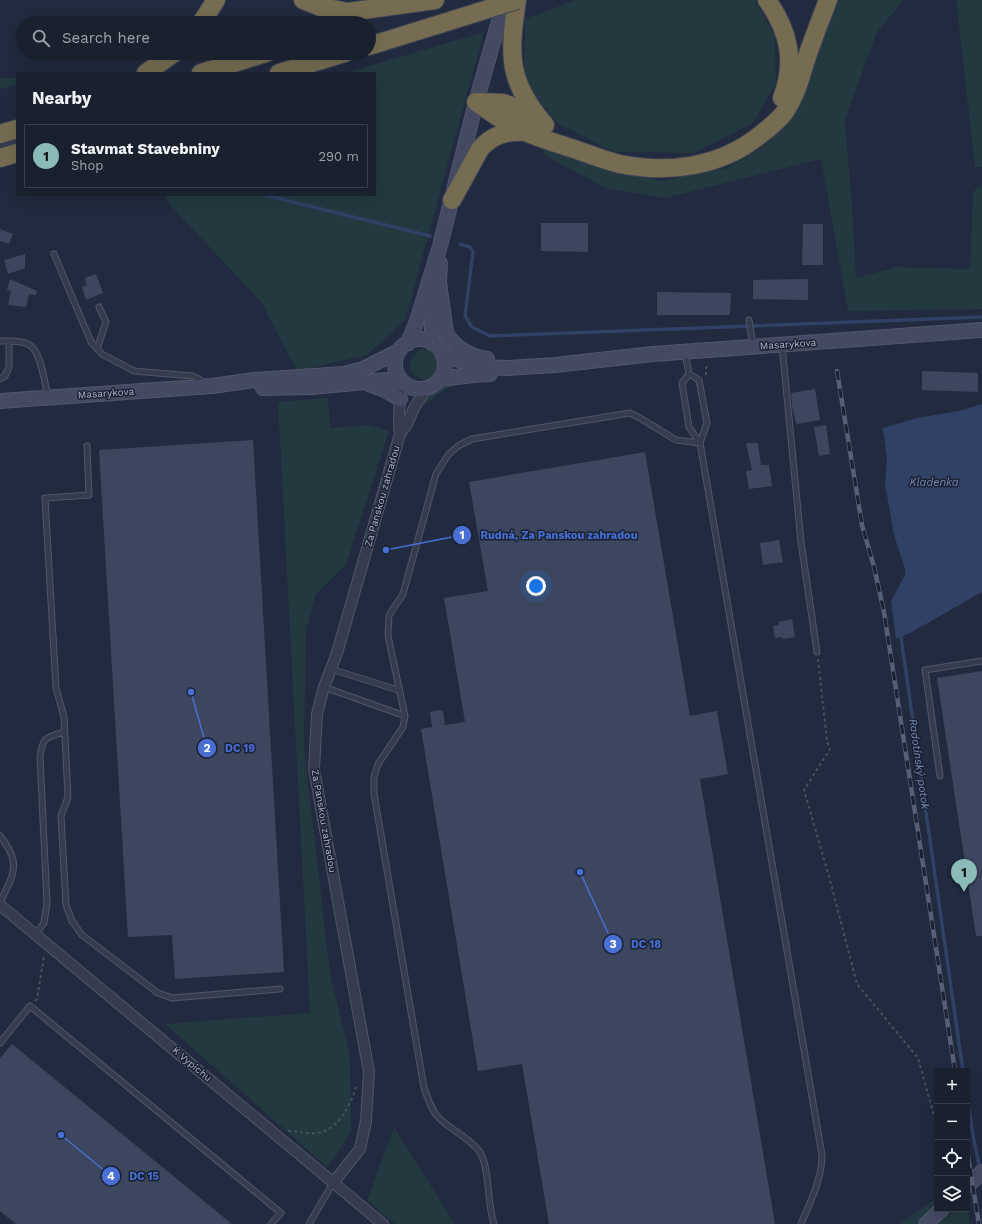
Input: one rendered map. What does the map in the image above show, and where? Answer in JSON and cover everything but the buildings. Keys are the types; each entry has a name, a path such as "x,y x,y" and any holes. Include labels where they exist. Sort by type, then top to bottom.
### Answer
{"highway":[{"path":"206,16 216,0"},
{"path":"303,0 321,7 348,12 435,0"},
{"path":"376,20 440,0"},
{"path":"376,44 517,0 512,39 515,74 518,84 530,108 545,125"},
{"path":"763,132 777,109 785,89 788,78 789,56 786,38 780,20 767,0"},
{"path":"476,102 504,121 528,132 549,141 607,160 636,166 657,168 686,166 721,158 746,146 780,118 790,104 828,0"},
{"path":"147,72 164,60"},
{"path":"204,72 243,60"},
{"path":"282,72 322,60"},
{"path":"476,102 503,103 509,105 545,125 591,155"},
{"path":"452,200 480,149 485,144 504,133 528,132"},
{"path":"0,158 13,140"}],"main road":[{"path":"404,347 415,340 422,339 432,343 441,350 445,368 440,379 427,388 414,388 400,381 396,366 396,359 417,321 440,246 476,102 503,4"},
{"path":"440,246 439,282 446,333 456,345 470,355 486,359 507,361 546,359 595,361"},
{"path":"432,343 433,311 439,282"},
{"name":"Masarykova","path":"443,355 469,364 486,367 556,365 685,352 752,341 782,345 982,330"},
{"name":"Masarykova","path":"0,401 212,386 254,380 344,374 363,369 404,347"},
{"name":"Masarykova","path":"440,379 473,375 545,373 595,361"},
{"name":"Masarykova","path":"212,386 252,389 312,387 387,380 400,381"},
{"path":"364,383 385,390 400,399"},
{"path":"926,1224 939,1212"}],"street":[{"name":"Za Panskou zahradou","path":"400,381 398,425 400,434"},
{"name":"Za Panskou zahradou","path":"333,1183 360,1149 366,1121 369,1072 314,768 317,714 324,687 337,653 400,434 427,388"},
{"name":"K Vypichu","path":"0,905 383,1224"}],"lane":[{"path":"0,146 13,140"},
{"path":"54,254 91,342 102,354 134,371 193,376 212,386"},
{"path":"97,349 106,322 99,307"},
{"path":"749,322 752,341"},
{"path":"0,341 23,343 31,346 37,353 49,398"},
{"path":"0,379 5,376 9,367 9,341"},
{"path":"782,345 801,542 817,652"},
{"path":"685,352 689,374 682,383 689,427 700,444 822,1155 822,1168 818,1183 801,1224"},
{"path":"689,374 699,380 707,423 700,444"},
{"path":"494,1224 485,1168 481,1154 439,1118 431,1107 424,1088 374,794 374,777 378,764 403,727 405,716 398,690 388,636 389,615 403,594 436,474 448,455 458,446 472,439 630,413 676,440 700,444"},
{"path":"87,446 88,495 45,498 56,688 64,717 68,797 61,816 66,905 72,921 82,934 158,993 172,998 280,989"},
{"path":"940,776 926,670 982,661"},
{"path":"331,669 398,690"},
{"path":"324,687 405,716"},
{"path":"35,935 44,923 47,903 40,757 42,744 47,737 64,732"},
{"path":"0,836 9,848 15,864 15,870 0,902"},
{"path":"0,1043 30,1006 280,1213 272,1224"},
{"path":"309,1224 333,1183"}],"path":[{"path":"817,652 827,741 830,749 804,790 830,880 857,984 918,1058 934,1116"},
{"path":"37,999 43,953"},
{"path":"284,1131 318,1133 326,1130 338,1119 348,1105 356,1088 357,1082"}],"shaded area":[{"path":"576,0 755,0 775,36 776,83 753,123 694,153 614,152 557,123 524,81 525,19"},
{"path":"837,0 904,0 877,32 845,120 856,278 897,267 970,269 973,192 982,184 982,309 848,311 821,159 666,198 605,188 546,156 541,147 661,181 727,168 755,152 779,131 798,100"},
{"path":"956,0 982,0 982,167 975,167"},
{"path":"484,32 405,320 367,355 297,371 261,302 170,205 165,196 376,196 376,72 348,72"},
{"path":"0,78 16,78 16,85 0,89"},
{"path":"421,349 429,350 435,354 437,360 434,373 423,379 416,376 410,370 410,362 414,354"},
{"path":"463,382 446,389 427,403 422,404 430,395 440,388"},
{"path":"328,398 330,428 369,425 389,431 346,565 316,594 306,629 304,747 330,973 350,1056 351,1131 336,1156 327,1167 165,1024 310,1013 278,402"},
{"path":"394,1127 455,1224 395,1224 367,1200"},
{"path":"934,1200 934,1209 916,1224 899,1224"},
{"path":"952,1212 968,1212 970,1224 938,1224"}],"water":[{"name":"Kladenka","path":"982,404 982,592 912,632 896,639 891,601 905,575 905,569 894,535 885,483 887,459 883,428 917,418 959,411"}],"waterway":[{"path":"269,196 430,236"},
{"path":"460,244 470,247 473,252 465,316 472,327 490,336 982,317"},
{"name":"Radotínský potok","path":"902,634 901,637 963,1068"},
{"name":"Radotínský potok","path":"968,1104 980,1170"}],"railway":[{"path":"837,371 862,525 874,567 884,612 955,1068"},
{"path":"970,1168 979,1224"}],"place":[{"name":"Rudná, Za Panskou zahradou","path":"386,550"},
{"name":"DC 19","path":"191,692"},
{"name":"DC 18","path":"580,872"},
{"name":"Stavmat Stavebniny","path":"964,892"},
{"name":"DC 15","path":"61,1135"}]}
